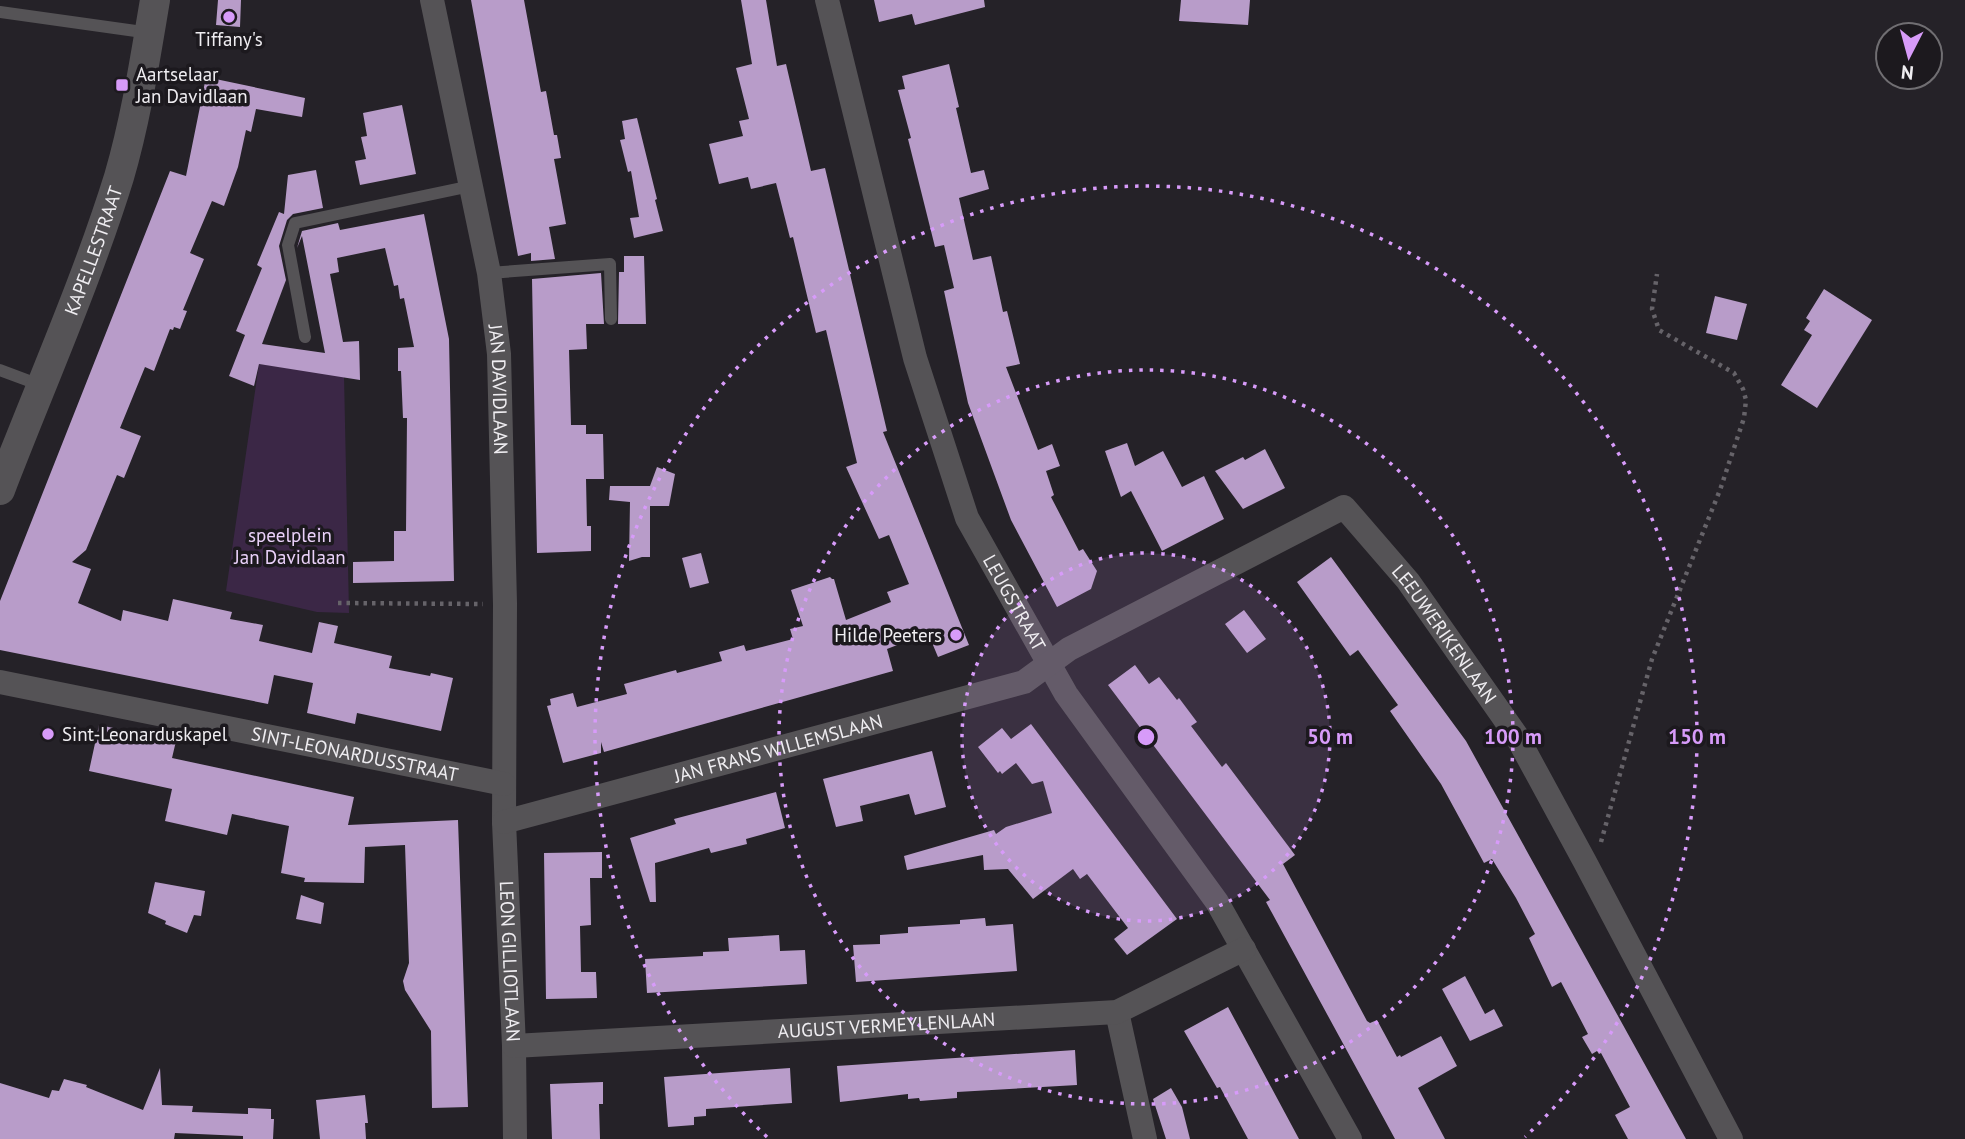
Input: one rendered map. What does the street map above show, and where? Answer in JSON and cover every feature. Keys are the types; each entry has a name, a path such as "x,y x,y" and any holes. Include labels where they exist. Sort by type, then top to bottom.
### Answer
{"street":[{"name":"KAPELLESTRAAT","path":"0,490 96,246 120,174 143,77 155,0"},
{"name":"JAN DAVIDLAAN","path":"432,0 489,273 499,354 505,604 504,784"},
{"name":"LEUGSTRAAT","path":"827,0 915,358 967,518 1066,694 1217,902 1350,1139"},
{"name":"LEEUWERIKENLAAN","path":"1048,665 1069,649 1344,507 1408,581 1516,735 1731,1139"},
{"name":"JAN FRANS WILLEMSLAAN","path":"504,822 1024,682 1048,665"},
{"name":"SINT-LEONARDUSSTRAAT","path":"0,682 504,784"},
{"name":"LEON GILLIOTLAAN","path":"504,784 515,1139"},
{"name":"AUGUST VERMEYLENLAAN","path":"514,1046 1117,1012 1244,949"},
{"path":"1117,1012 1145,1139"}],"lane":[{"path":"0,12 150,33"},
{"path":"305,337 288,245 295,223 471,186"},
{"path":"489,273 610,264 611,319"},
{"path":"0,370 41,385"}],"path":[{"path":"1585,862 1598,853 1652,659 1720,490 1744,418 1744,389 1734,373 1659,330 1652,309 1657,275"},
{"path":"338,604 505,604"}],"green space":[{"name":"speelplein Jan Davidlaan","path":"259,364 344,376 349,613 317,612 226,591"}],"building":[{"name":"Tiffany's","path":"218,0 241,0 240,27 216,25"},
{"path":"471,0 524,0 541,92 546,91 561,158 554,159 566,224 549,227 555,259 531,261 531,253 518,256"},
{"path":"741,0 766,0 777,66 786,64 811,171 825,168 887,431 883,432 969,645 938,657 928,633 887,649 893,671 604,752 601,742 601,753 563,763 547,706 551,705 550,699 573,693 577,707 627,694 624,684 722,661 719,652 744,645 746,651 793,639 790,629 803,626 791,590 830,577 834,579 846,620 891,602 887,592 909,584 889,535 879,539 846,467 857,463 826,330 816,333 793,237 790,238 776,183 751,189 748,177 719,184 709,144 743,136 739,121 749,119 736,68 752,64"},
{"path":"874,0 984,0 985,7 915,25 912,14 879,22"},
{"path":"1181,0 1250,0 1248,25 1179,21"},
{"path":"949,64 971,173 984,170 989,189 959,198 973,260 991,256 1003,312 1007,311 1020,364 1006,367 1038,450 1052,444 1060,466 1046,471 1054,495 1051,497 1079,551 1083,549 1097,571 1091,589 1057,607 1011,520 968,403 944,291 954,288 944,245 935,247 898,90 905,89 902,76"},
{"path":"206,77 305,98 302,117 256,109 251,132 246,130 238,167 224,206 212,201 190,253 204,259 183,310 187,311 180,329 170,329 154,371 145,367 120,428 141,436 124,478 117,475 86,550 72,562 91,569 78,603 121,621 123,610 168,621 173,599 232,612 230,619 263,625 259,641 312,653 319,622 338,626 334,643 392,656 389,668 453,678 441,731 357,713 355,724 307,713 313,683 274,675 268,704 0,650 0,601 170,171 186,176"},
{"path":"402,105 416,174 360,185 355,161 366,159 361,137 367,136 363,113"},
{"path":"637,118 663,231 634,238 630,218 639,217 631,171 628,172 620,140 625,139 622,121"},
{"path":"316,170 323,208 293,214 287,220 279,246 286,280 262,344 325,353 302,236 297,248 302,231 338,223 340,230 424,214 449,339 454,581 353,583 353,562 394,561 394,531 406,531 407,418 403,418 398,348 414,347 404,298 400,299 398,285 394,286 385,248 337,258 339,272 330,274 343,342 359,341 360,380 259,364 254,386 229,376 245,335 236,331 262,268 257,265 279,212 284,214 288,175"},
{"path":"624,256 644,256 646,324 618,324 619,272 624,272"},
{"path":"601,273 604,324 586,324 587,349 569,350 571,425 586,425 586,434 603,434 604,479 586,479 587,526 591,526 591,551 537,553 532,279"},
{"path":"1824,289 1872,320 1817,408 1781,385 1812,335 1804,330 1810,321 1806,318"},
{"path":"1715,296 1747,304 1737,340 1706,333"},
{"path":"1127,443 1135,466 1163,451 1182,487 1204,476 1224,519 1162,551 1131,491 1121,497 1105,451"},
{"path":"1265,449 1285,488 1243,509 1215,471"},
{"path":"657,467 675,474 669,506 650,506 650,557 629,561 630,502 609,500 610,486 650,486"},
{"path":"701,553 709,583 690,588 682,558"},
{"path":"1331,557 1466,741 1686,1139 1628,1139 1615,1115 1630,1107 1601,1053 1597,1051 1592,1054 1582,1037 1588,1034 1561,982 1552,987 1529,938 1535,934 1516,898 1492,859 1484,863 1441,784 1390,711 1398,705 1358,650 1350,656 1297,582"},
{"path":"1244,610 1266,639 1247,653 1225,624"},
{"path":"1135,665 1149,684 1159,677 1177,700 1179,698 1197,722 1191,726 1222,767 1226,763 1295,855 1283,864 1367,1021 1370,1023 1377,1020 1397,1057 1441,1036 1457,1066 1418,1088 1445,1139 1395,1139 1266,902 1270,900 1108,685"},
{"path":"1031,724 1177,919 1127,955 1114,939 1128,928 1087,874 1080,879 1073,869 1033,899 1008,869 984,870 983,855 907,870 904,856 994,830 996,834 1006,827 1052,813 1043,781 1032,784 1016,763 1002,774 1000,771 998,773 978,747 1002,728 1011,739"},
{"path":"99,725 176,741 172,758 354,797 348,825 458,820 468,1107 432,1108 431,1031 405,990 403,981 409,963 405,845 365,847 364,883 304,882 305,878 281,873 289,826 232,814 227,835 165,821 172,789 89,771"},
{"path":"932,751 946,807 915,815 909,794 860,806 863,821 836,827 823,779"},
{"path":"776,792 785,828 746,839 747,844 711,853 709,848 655,863 656,902 650,902 630,838 676,824 674,819"},
{"path":"602,852 602,878 590,878 591,925 580,926 581,972 596,972 597,998 546,999 544,853"},
{"path":"155,882 205,891 201,916 194,915 187,933 148,913"},
{"path":"301,895 324,903 321,924 296,919"},
{"path":"985,918 986,926 1013,924 1017,971 856,982 853,945 880,944 880,935 908,933 908,927 960,924 960,920"},
{"path":"779,935 780,951 805,950 807,984 647,993 645,959 703,956 703,952 729,951 728,938"},
{"path":"1465,976 1485,1014 1494,1009 1503,1026 1470,1041 1442,989"},
{"path":"1228,1007 1299,1139 1248,1139 1220,1087 1217,1088 1184,1031"},
{"path":"1075,1050 1077,1085 957,1092 957,1098 920,1101 919,1098 908,1099 908,1094 840,1102 837,1066"},
{"path":"160,1068 162,1105 193,1106 192,1112 248,1114 248,1108 271,1109 271,1119 274,1119 273,1139 175,1133 174,1139 0,1139 0,1083 49,1098 52,1090 59,1091 64,1079 87,1085 86,1087 143,1110"},
{"path":"790,1068 792,1103 706,1109 706,1116 694,1117 694,1125 668,1127 664,1077"},
{"path":"603,1082 603,1104 599,1104 600,1139 552,1139 550,1084"},
{"path":"1171,1088 1182,1107 1190,1139 1166,1139 1153,1099"},
{"path":"365,1095 368,1123 365,1123 366,1139 320,1139 316,1100"}],"place":[{"name":"Tiffany's","path":"229,17"},
{"name":"Aartselaar Jan Davidlaan","path":"122,85"},
{"name":"Hilde Peeters","path":"956,635"},
{"name":"Sint-Leonarduskapel","path":"48,734"}]}
